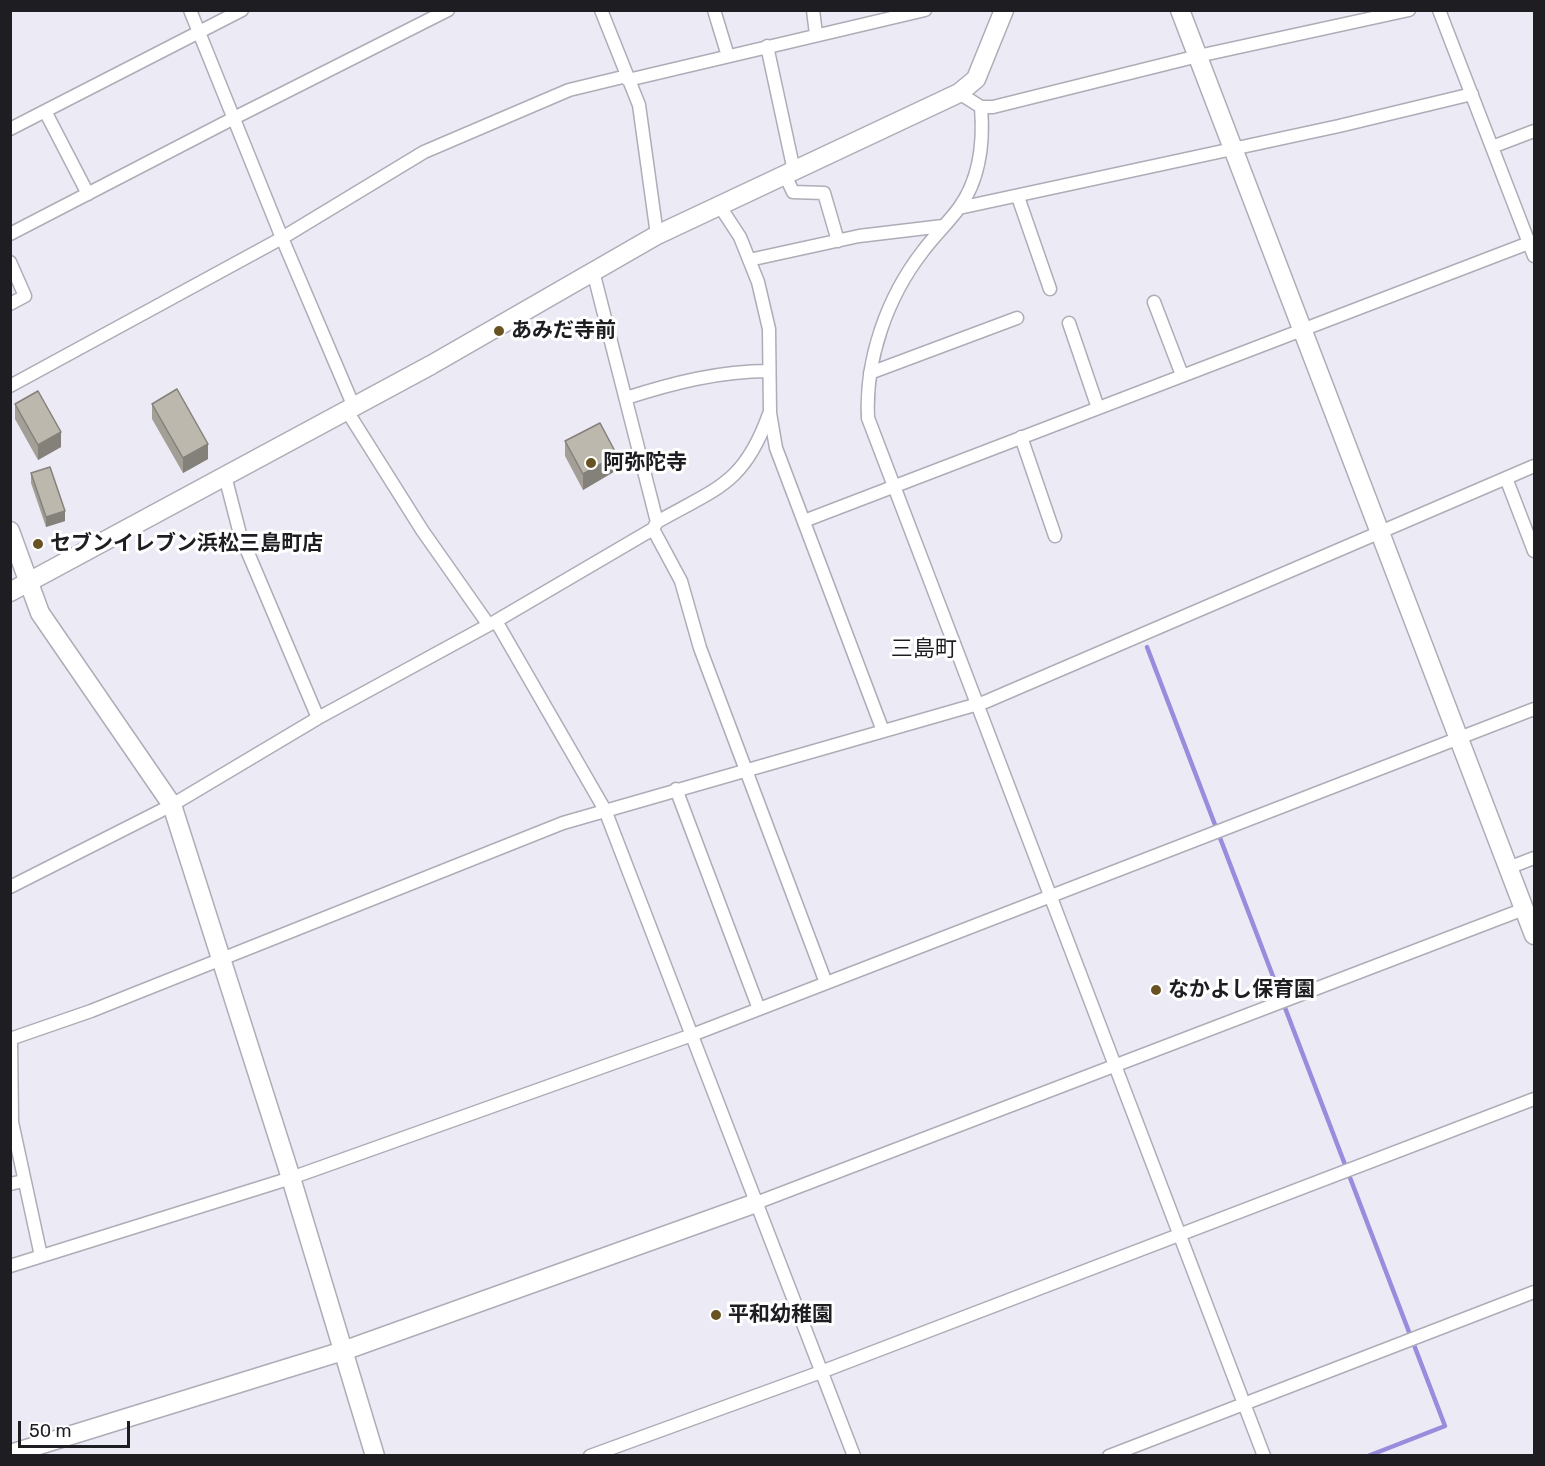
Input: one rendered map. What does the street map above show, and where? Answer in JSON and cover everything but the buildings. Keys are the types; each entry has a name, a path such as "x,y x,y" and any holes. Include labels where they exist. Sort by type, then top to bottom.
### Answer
{"street":[{"path":"190,10 351,409 422,530 492,623 605,810 854,1455"},
{"path":"10,129 242,10"},
{"path":"10,234 448,10"},
{"path":"601,10 639,105 657,236"},
{"path":"714,10 728,56"},
{"path":"813,10 816,34"},
{"path":"10,386 282,238 424,152 495,119 569,90 925,10"},
{"path":"10,592 351,409 657,236 959,93 976,79 1004,10"},
{"path":"1180,10 1534,935"},
{"path":"959,93 981,107 993,107 1198,57 1409,10"},
{"path":"1439,10 1532,242 1534,256"},
{"path":"767,46 793,192 824,193 838,241"},
{"path":"959,208 1018,197 1472,94"},
{"path":"981,107 983,135 974,183 959,208 921,252 892,304 874,349 867,397 868,418 892,487 1264,1455"},
{"path":"45,111 88,194"},
{"path":"1492,147 1534,131"},
{"path":"1018,197 1050,289"},
{"path":"719,205 740,237 758,282 769,329 770,413 776,448 882,731"},
{"path":"749,260 838,241 944,226"},
{"path":"804,521 1532,242"},
{"path":"10,262 25,296 10,304"},
{"path":"593,271 626,398 655,525 681,581 700,648 826,983"},
{"path":"1154,302 1182,375"},
{"path":"870,373 1017,318"},
{"path":"1069,323 1098,408"},
{"path":"626,398 712,375 735,371 769,371"},
{"path":"10,887 172,805 318,718 492,623 730,481 759,443 770,413"},
{"path":"1021,437 1055,536"},
{"path":"41,1256 12,1122 11,1039 91,1011 563,824 676,789 976,705 1534,466"},
{"path":"225,476 240,534 318,718"},
{"path":"1506,478 1534,551"},
{"path":"10,531 40,613 172,805 291,1178 375,1455"},
{"path":"10,1266 291,1178 692,1035 1534,709"},
{"path":"676,789 759,1009"},
{"path":"1508,868 1534,858"},
{"path":"10,1454 343,1351 756,1203 1524,909"},
{"path":"590,1455 821,1372 1534,1099"},
{"path":"10,1184 23,1181"},
{"path":"1109,1455 1534,1292"}],"waterway":[{"path":"1147,647 1445,1426 1368,1456"}],"place":[{"name":"あみだ寺前","path":"499,331"},
{"name":"阿弥陀寺","path":"591,463"},
{"name":"セブンイレブン浜松三島町店","path":"38,544"},
{"name":"なかよし保育園","path":"1156,990"},
{"name":"平和幼稚園","path":"716,1315"}],"district":[{"name":"三島町","path":"924,650"}]}
